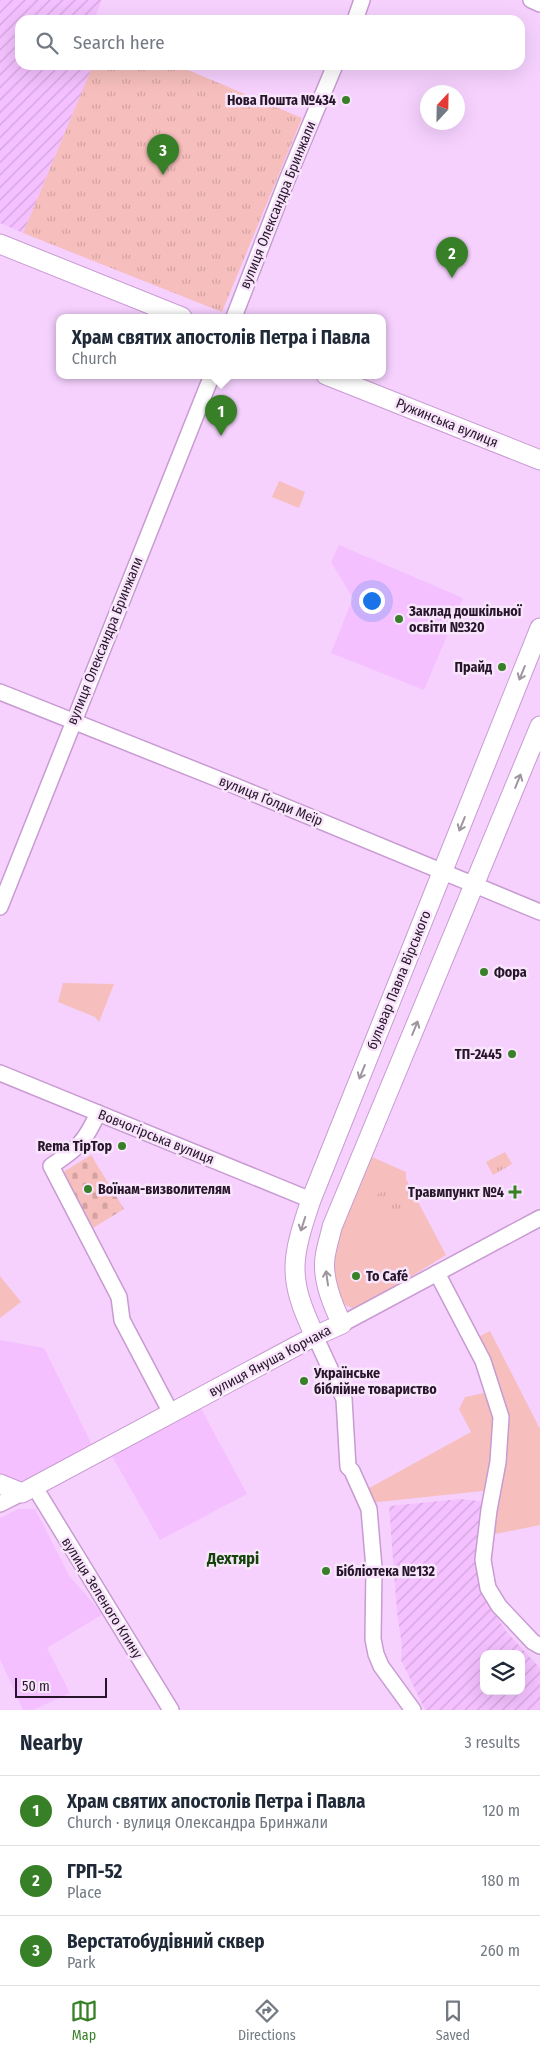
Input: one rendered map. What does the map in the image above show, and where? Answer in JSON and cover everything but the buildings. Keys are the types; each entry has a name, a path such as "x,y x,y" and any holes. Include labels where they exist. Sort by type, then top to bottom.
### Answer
{"street":[{"path":"357,15 362,0"},
{"path":"531,0 540,4"},
{"name":"вулиця Олександра Бринжали","path":"235,314 287,180 333,70"},
{"path":"0,244 175,314"},
{"name":"вулиця Олександра Бринжали","path":"0,907 210,379"},
{"name":"Ружинська вулиця","path":"336,379 540,460"},
{"name":"бульвар Павла Вірського","path":"315,1336 300,1300 294,1272 297,1244 311,1200 540,628"},
{"name":"вулиця Ґолди Меїр","path":"0,692 233,785 540,912"},
{"path":"342,1324 334,1309 324,1260 332,1227 540,726"},
{"name":"Вовчогірська вулиця","path":"0,1073 311,1200"},
{"path":"98,1113 88,1134 78,1147 51,1166 120,1298 122,1320 171,1413"},
{"name":"вулиця Януша Корчака","path":"0,1504 540,1218"},
{"path":"437,1273 483,1361 501,1417 498,1462 489,1510 483,1560 488,1588 499,1606 533,1642 540,1646"},
{"path":"315,1336 344,1400 348,1467 352,1471 369,1509 374,1568 373,1639 376,1654 381,1666 413,1710"},
{"path":"0,1484 28,1489"},
{"name":"вулиця Зеленого Клину","path":"28,1489 171,1710"}],"shaded area":[{"path":"0,0 102,0 96,15 15,15 15,70 91,70 23,233 0,223"},
{"name":"Заклад дошкільної освіти №320","path":"339,545 463,598 424,690 331,653 353,598 331,562"},
{"path":"0,1340 44,1348 93,1447 20,1485 0,1480"},
{"path":"197,1401 247,1494 160,1540 108,1449"},
{"path":"460,1499 488,1502 480,1573 490,1606 506,1631 523,1650 480,1650 480,1695 525,1695 525,1652 540,1668 540,1710 425,1710 401,1660 402,1646 397,1612 389,1506"},
{"path":"18,1509 35,1509 70,1577 103,1614 47,1648 70,1693 33,1710 23,1710 0,1659 0,1518"}],"green space":[{"path":"91,70 188,70 302,118 222,312 23,233"},
{"path":"279,481 305,492 299,508 272,497"},
{"path":"63,983 114,984 99,1022 95,1017 58,1002"},
{"path":"505,1152 512,1164 493,1175 486,1162"},
{"path":"91,1155 124,1209 93,1228 60,1174"},
{"path":"372,1157 406,1172 406,1179 446,1255 357,1310 340,1303 330,1264 339,1233"},
{"path":"403,1182 413,1205 386,1217 376,1195"},
{"path":"0,1276 21,1302 0,1318"},
{"path":"490,1331 540,1429 540,1525 485,1536 492,1490 378,1502 367,1506 362,1492 471,1432 459,1409 465,1397 494,1391 472,1340"}],"place":[{"name":"Нова Пошта №434","path":"346,100"},
{"name":"Верстатобудівний сквер","path":"163,175"},
{"name":"ГРП-52","path":"452,278"},
{"name":"Храм святих апостолів Петра і Павла","path":"221,436"},
{"name":"Заклад дошкільної освіти №320","path":"399,619"},
{"name":"Прайд","path":"502,667"},
{"name":"Фора","path":"484,972"},
{"name":"ТП-2445","path":"512,1054"},
{"name":"Rema TipTop","path":"122,1146"},
{"name":"Воїнам-визволителям","path":"88,1189"},
{"name":"Травмпункт №4","path":"515,1192"},
{"name":"To Café","path":"356,1276"},
{"name":"Українське біблійне товариство","path":"304,1381"},
{"name":"Бібліотека №132","path":"326,1571"}],"district":[{"name":"Дехтярі","path":"233,1558"}]}
